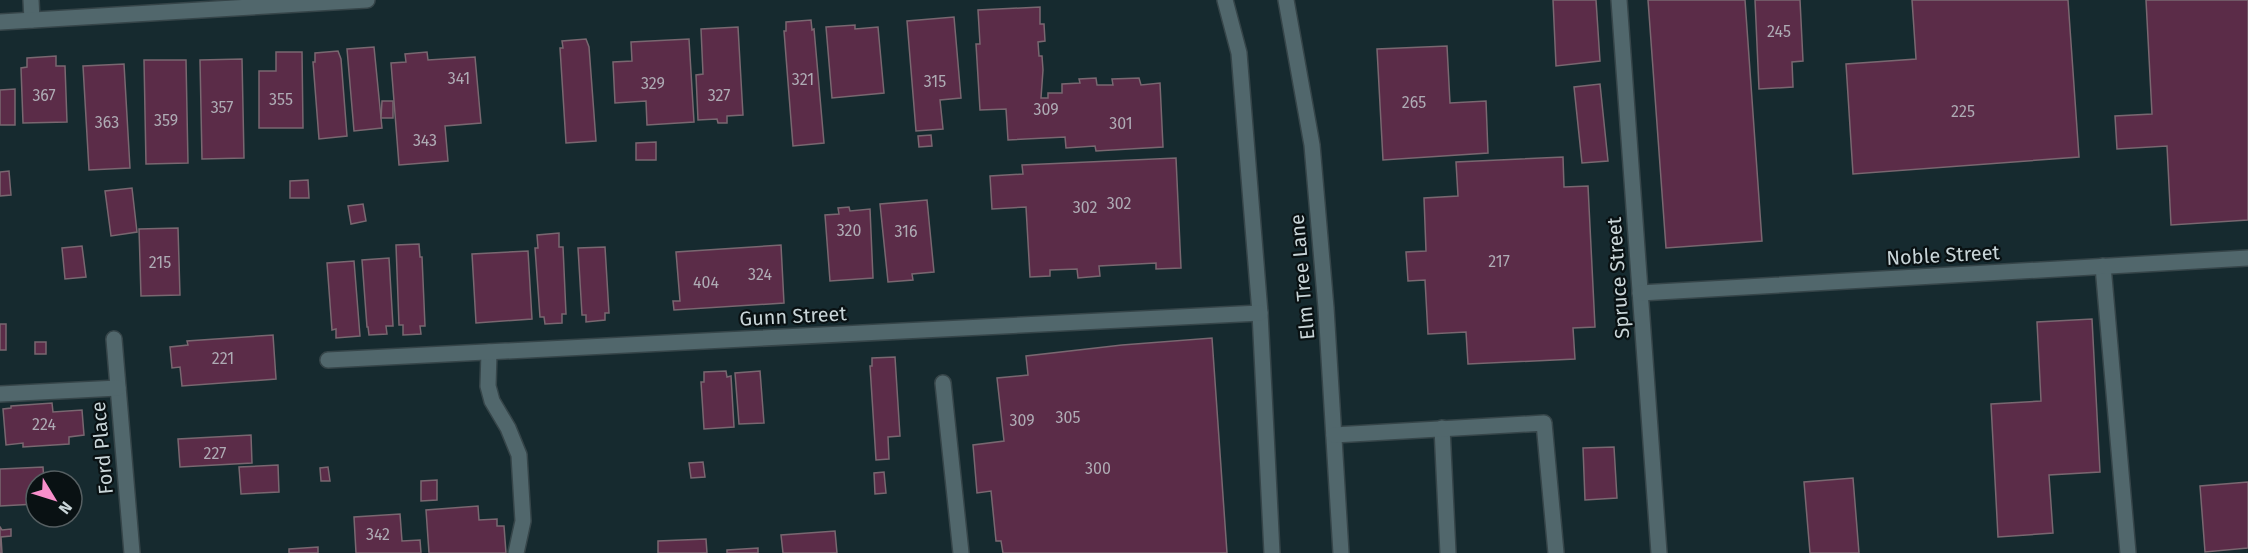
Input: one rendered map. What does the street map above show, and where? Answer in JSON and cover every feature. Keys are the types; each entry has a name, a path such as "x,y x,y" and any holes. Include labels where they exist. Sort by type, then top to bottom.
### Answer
{"street":[{"path":"31,0 32,20"},
{"path":"0,22 367,0"},
{"path":"1225,0 1239,52 1260,313 1272,553"},
{"name":"Elm Tree Lane","path":"1286,0 1312,145 1326,308 1341,553"},
{"name":"Spruce Street","path":"1619,0 1659,553"},
{"name":"Noble Street","path":"1640,293 2248,258"},
{"path":"2103,266 2128,553"},
{"name":"Gunn Street","path":"328,360 1260,313"},
{"name":"Ford Place","path":"114,339 132,553"},
{"path":"489,352 488,386 492,401 508,428 519,455 523,520 516,553"},
{"path":"943,383 961,553"},
{"path":"0,394 118,388"},
{"path":"1334,435 1544,423 1556,553"},
{"path":"1442,428 1448,553"}],"building":[{"path":"1553,0 1596,0 1600,61 1556,66"},
{"path":"1648,0 1745,0 1762,241 1666,248"},
{"path":"1755,0 1800,0 1803,61 1792,62 1793,87 1759,89"},
{"path":"1912,0 2068,0 2079,157 1853,174 1846,64 1916,59"},
{"path":"2146,0 2248,0 2248,220 2171,225 2167,146 2117,149 2115,116 2152,114"},
{"path":"1040,7 1040,24 1044,24 1045,41 1038,42 1043,70 1041,98 1048,98 1048,93 1062,93 1062,84 1080,83 1079,79 1096,78 1097,85 1113,85 1112,79 1139,78 1141,85 1160,83 1163,147 1096,151 1095,146 1066,148 1065,137 1008,140 1006,109 980,110 976,44 980,44 978,10"},
{"path":"954,17 961,98 940,100 943,129 916,131 907,21"},
{"path":"811,20 812,30 814,29 824,143 793,146 784,31 786,31 786,22"},
{"path":"855,25 855,29 878,27 884,93 832,98 826,27"},
{"path":"738,27 743,115 727,116 727,123 718,123 717,119 698,120 696,75 703,74 701,29"},
{"path":"586,39 589,47 596,141 566,143 560,48 563,48 562,41"},
{"path":"689,39 694,122 647,125 646,101 615,103 613,62 632,61 631,42"},
{"path":"1447,46 1450,103 1486,101 1488,153 1383,160 1377,49"},
{"path":"374,47 382,128 354,131 347,49"},
{"path":"338,51 341,59 347,136 319,139 313,62 315,62 315,53"},
{"path":"276,52 302,52 303,128 259,128 259,71 276,71"},
{"path":"427,52 428,60 475,57 481,123 445,126 448,161 399,165 391,63 406,62 405,54"},
{"path":"56,56 56,66 65,66 67,122 23,123 21,68 27,67 27,58"},
{"path":"242,59 244,158 202,159 200,60"},
{"path":"144,60 186,60 188,163 146,164"},
{"path":"124,64 130,168 89,170 83,66"},
{"path":"1600,84 1608,161 1582,163 1574,87"},
{"path":"15,89 15,125 0,125 0,90"},
{"path":"382,101 393,101 393,118 381,118"},
{"path":"931,135 932,146 919,147 918,136"},
{"path":"656,142 656,160 636,160 636,143"},
{"path":"1563,157 1564,187 1588,186 1595,327 1573,328 1575,359 1468,364 1466,332 1428,334 1425,280 1408,281 1406,252 1426,251 1424,198 1458,196 1456,162"},
{"path":"1176,158 1181,268 1156,269 1156,263 1099,266 1100,276 1078,278 1077,269 1050,270 1050,276 1030,277 1026,207 992,209 990,176 1023,174 1022,165"},
{"path":"9,171 11,195 0,196 0,172"},
{"path":"308,180 309,198 290,198 290,181"},
{"path":"132,188 137,232 111,236 105,191"},
{"path":"927,200 934,272 912,274 913,280 888,282 880,204"},
{"path":"363,204 366,221 351,224 348,206"},
{"path":"849,207 850,211 870,209 873,278 830,281 825,215 839,214 838,208"},
{"path":"178,228 180,295 141,296 139,229"},
{"path":"559,233 559,247 563,247 566,314 562,314 562,323 545,324 544,317 540,317 535,248 538,248 537,235"},
{"path":"419,244 420,257 422,257 425,326 420,326 421,334 403,335 403,325 399,325 396,245"},
{"path":"781,245 784,303 674,310 673,301 680,301 676,252"},
{"path":"82,246 86,277 65,279 62,248"},
{"path":"605,247 609,313 605,313 605,320 586,322 586,315 582,315 578,248"},
{"path":"528,251 532,319 476,323 472,254"},
{"path":"389,258 393,326 386,326 387,334 369,335 362,260"},
{"path":"354,261 360,336 336,338 336,329 332,330 327,263"},
{"path":"2092,319 2100,472 2049,475 2053,533 1998,537 1991,404 2041,401 2037,322"},
{"path":"0,324 6,324 6,350 0,350"},
{"path":"273,335 276,379 182,386 180,367 172,368 170,347 188,345 187,341"},
{"path":"1212,338 1227,553 1003,553 1001,541 996,541 991,491 977,493 973,445 1004,441 997,378 1028,375 1026,356"},
{"path":"35,342 46,342 46,354 35,354"},
{"path":"895,357 900,436 888,437 889,459 876,460 870,366 872,366 872,358"},
{"path":"726,371 727,377 731,376 734,427 704,429 701,382 704,382 704,372"},
{"path":"760,371 764,423 739,424 735,373"},
{"path":"52,403 53,412 82,410 84,435 69,437 69,444 23,447 23,443 6,445 3,409 11,408 11,406"},
{"path":"251,435 252,463 180,467 178,439"},
{"path":"1614,447 1617,498 1585,500 1583,448"},
{"path":"703,462 705,477 691,478 689,463"},
{"path":"278,465 279,492 241,494 239,467"},
{"path":"43,467 43,469 24,469 24,505 0,506 0,469"},
{"path":"328,467 330,481 321,481 320,468"},
{"path":"884,472 886,493 875,494 874,473"},
{"path":"1853,478 1859,553 1810,553 1804,482"},
{"path":"437,480 437,500 421,501 421,481"},
{"path":"2248,482 2248,548 2205,552 2200,486"},
{"path":"478,506 479,520 497,519 497,526 504,526 506,553 429,553 426,510"},
{"path":"400,514 402,541 420,540 421,553 356,553 354,517"},
{"path":"0,527 2,530 11,529 11,536 1,537 2,553 0,553"},
{"path":"835,531 837,553 783,553 781,535"},
{"path":"706,539 707,553 658,553 658,541"},
{"path":"318,547 318,553 289,553 289,549"},
{"path":"758,548 758,553 727,553 727,550"}]}
